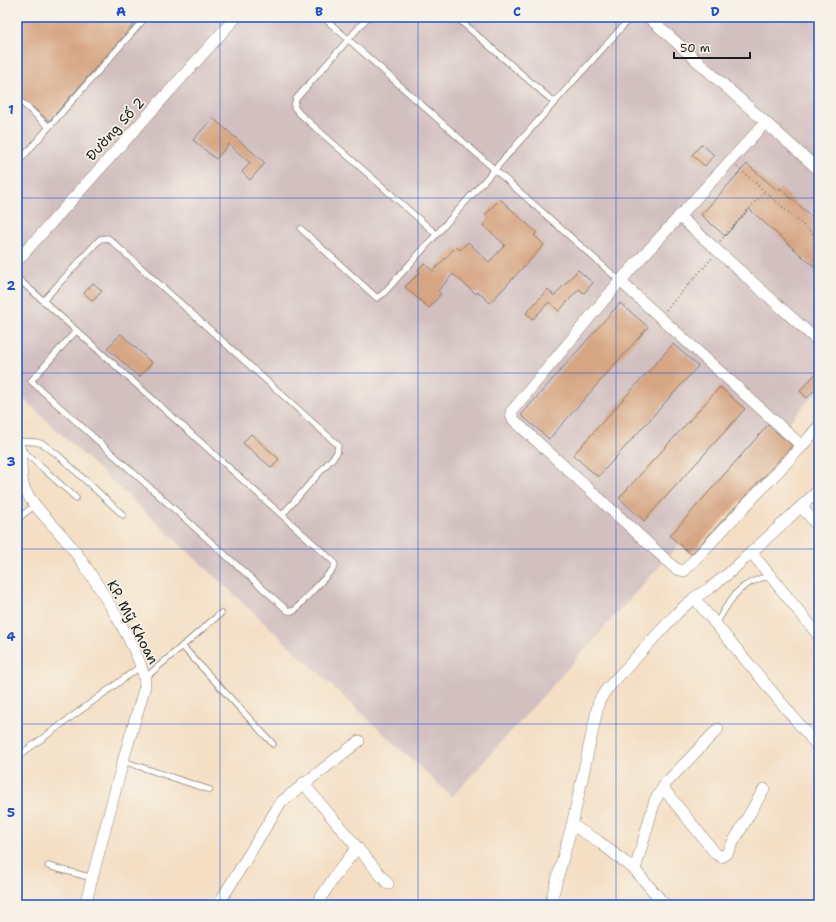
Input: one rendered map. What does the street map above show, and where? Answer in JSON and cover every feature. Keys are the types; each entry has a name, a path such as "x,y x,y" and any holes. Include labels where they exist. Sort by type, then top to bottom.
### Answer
{"street":[{"name":"Đường Số 2","path":"17,261 236,17"},
{"path":"648,17 819,170"},
{"path":"765,123 620,281 511,412 513,418 518,424 676,569 684,570 689,567 819,426"},
{"path":"679,216 819,342"},
{"path":"620,281 802,446"},
{"name":"KP. Mỹ Khoan","path":"18,444 25,490 34,506 65,539 94,580 129,640 146,678 85,905"},
{"path":"550,905 572,825 599,701 606,690 694,598 710,588 819,490"},
{"path":"801,506 819,528"},
{"path":"751,552 819,636"},
{"path":"694,598 819,748"},
{"path":"635,870 655,800 662,788 718,729"},
{"path":"218,905 281,802 359,740"},
{"path":"304,784 388,884"},
{"path":"662,788 716,854 721,857 726,853 764,789"},
{"path":"572,825 598,841 635,870 665,905"},
{"path":"316,905 335,876 357,848"}],"lane":[{"path":"17,164 146,17"},
{"path":"323,17 620,281"},
{"path":"368,17 296,99 294,107 300,114 436,234"},
{"path":"456,17 555,103"},
{"path":"300,229 377,298 383,294 631,17"},
{"path":"17,98 50,127"},
{"path":"42,301 100,239 105,237 108,238 338,445 337,453 282,515"},
{"path":"17,278 333,561 335,565 333,569 292,612 288,611 31,381 76,331"},
{"path":"18,444 36,442 43,444 58,455 123,515"},
{"path":"18,444 76,498"},
{"path":"17,519 34,506"},
{"path":"716,624 726,606 742,586 755,579 770,576"},
{"path":"146,678 221,613"},
{"path":"182,646 273,744"},
{"path":"17,757 141,666"},
{"path":"123,761 210,790"},
{"path":"48,866 92,878"}],"path":[{"path":"730,161 819,239"},
{"path":"660,317 765,191"}],"shaded area":[{"path":"17,17 819,17 819,389 452,797 17,393"}],"building":[{"path":"17,17 140,17 49,121 17,94"},
{"path":"213,118 265,163 250,180 242,172 250,163 229,144 216,159 193,140"},
{"path":"702,144 714,155 705,166 692,155"},
{"path":"747,164 778,191 780,188 819,223 819,271 749,209 725,236 701,215"},
{"path":"500,199 537,233 534,235 544,245 490,303 478,292 476,294 453,274 438,291 441,294 429,308 405,287 420,272 418,270 424,263 433,271 456,247 460,250 468,242 489,262 505,245 483,225 489,218 485,215"},
{"path":"578,270 593,283 584,293 579,289 559,311 549,302 533,319 526,313 548,289 554,296"},
{"path":"93,283 102,291 93,301 84,293"},
{"path":"620,303 648,327 549,439 521,415"},
{"path":"121,334 152,363 139,377 107,348"},
{"path":"673,344 698,366 598,477 573,455"},
{"path":"819,370 819,385 807,398 800,391"},
{"path":"720,387 745,409 644,521 619,498"},
{"path":"768,425 792,446 691,554 670,536"},
{"path":"251,434 279,459 272,468 243,443"}]}
